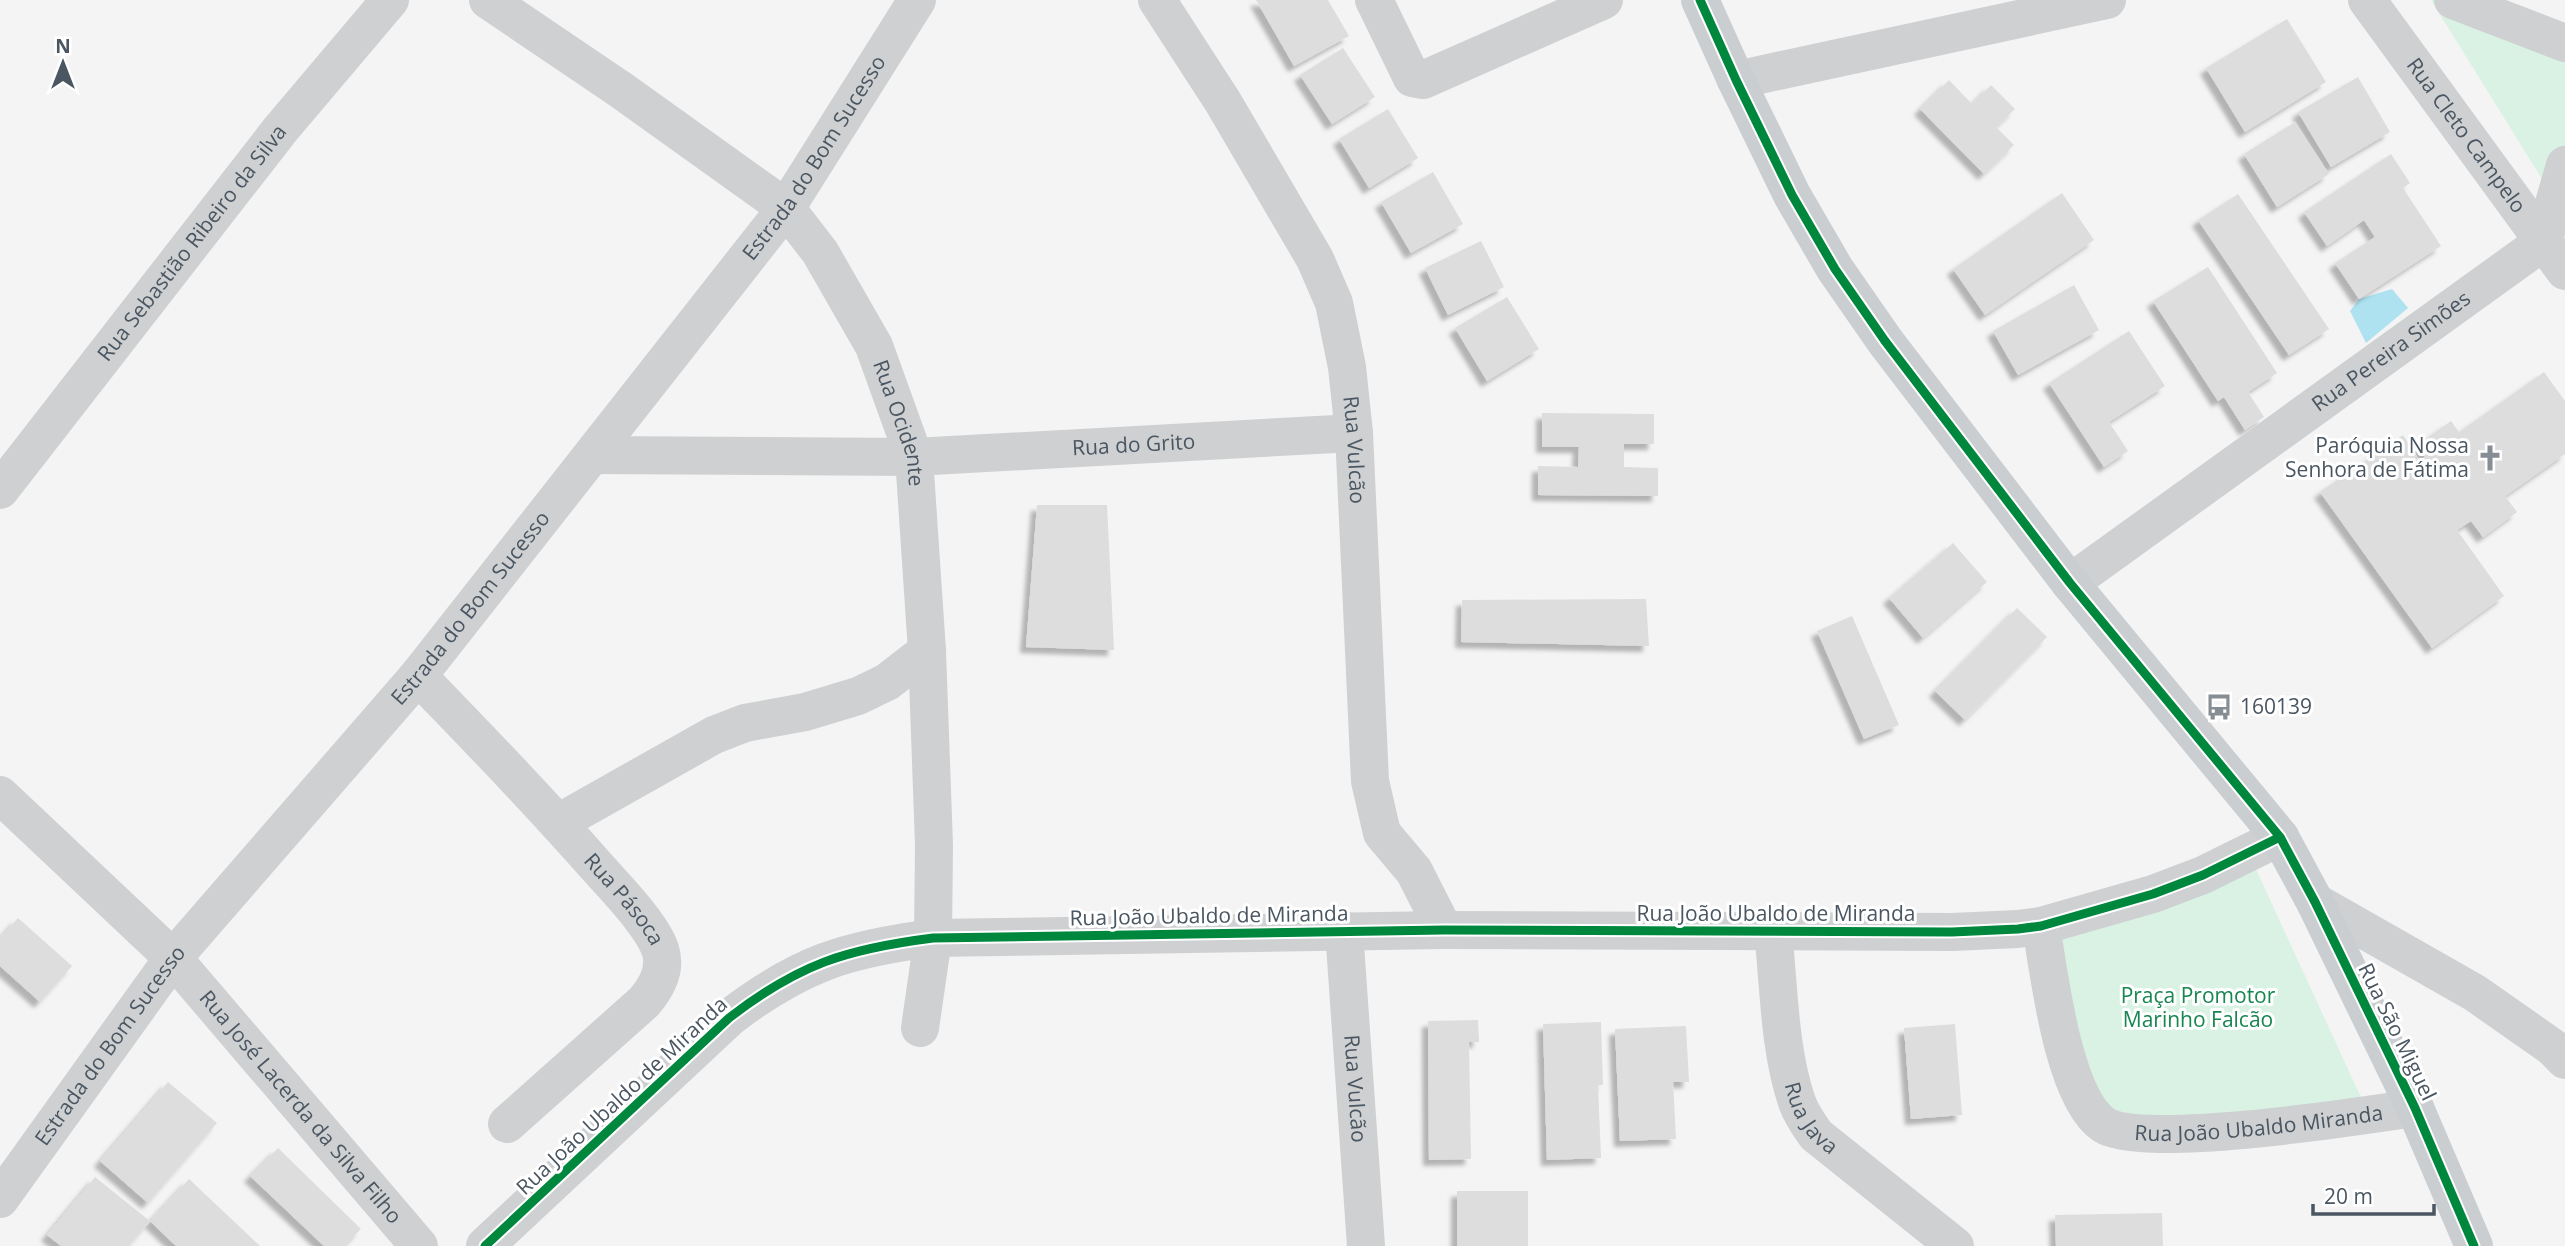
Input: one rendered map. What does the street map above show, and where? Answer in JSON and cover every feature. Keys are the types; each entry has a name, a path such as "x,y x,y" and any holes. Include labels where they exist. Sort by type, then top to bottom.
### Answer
{"main road":[{"name":"Rua São Miguel","path":"1700,0 1793,195 1835,270 1892,351 2070,583 2280,837 2315,902 2415,1108 2474,1246"}],"street":[{"name":"Rua Sebastião Ribeiro da Silva","path":"0,490 280,130 390,0"},
{"name":"Rua Ocidente","path":"488,0 786,208 820,252 874,346 914,457 927,651 934,845 933,939 920,1028"},
{"name":"Estrada do Bom Sucesso","path":"0,1199 173,958 418,676 786,208 917,0"},
{"name":"Rua Vulcão","path":"1157,0 1223,102 1321,271 1334,303 1343,347 1354,433 1370,781 1374,807 1382,833 1414,871 1444,930"},
{"path":"1374,0 1412,78 1423,80 1604,0"},
{"path":"1736,80 2107,0"},
{"name":"Rua Cleto Campelo","path":"2367,0 2554,256"},
{"path":"2453,0 2565,43"},
{"path":"2554,256 2565,165"},
{"name":"Rua Pereira Simões","path":"2070,583 2554,256"},
{"name":"Rua do Grito","path":"592,454 914,457 1354,433"},
{"path":"558,823 714,735 745,723 805,712 858,696 887,681 927,651"},
{"name":"Rua Pásoca","path":"418,676 558,823 647,926 660,949 660,974 653,992 506,1124"},
{"name":"Rua José Lacerda da Silva Filho","path":"0,795 173,958 413,1244"},
{"path":"2041,926 2153,894 2230,863 2280,837"},
{"path":"2315,902 2474,993 2552,1047 2565,1060"},
{"name":"Rua João Ubaldo de Miranda","path":"485,1246 729,1018 753,1000 810,967 839,955 883,944 933,939 1344,930 1952,932 2041,926"},
{"name":"Rua João Ubaldo Miranda","path":"2041,926 2055,1016 2073,1072 2090,1110 2105,1125 2133,1132 2192,1132 2324,1121 2415,1108"},
{"name":"Rua Vulcão","path":"1344,930 1366,1246"},
{"name":"Rua Java","path":"1773,931 1786,1051 1797,1103 1804,1117 1816,1135 1955,1246"}],"green space":[{"path":"2431,0 2451,0 2565,58 2565,157 2552,195"},
{"name":"Praça Promotor Marinho Falcão","path":"2254,865 2364,1104 2155,1125 2102,1112 2081,1066 2057,936"}],"water":[{"path":"2392,289 2408,308 2366,343 2350,311 2359,299"}],"building":[{"path":"1256,0 1328,0 1349,36 1294,66"},
{"path":"2287,19 2326,82 2245,132 2206,68"},
{"path":"1343,48 1375,97 1332,124 1300,75"},
{"path":"2358,77 2390,132 2331,167 2298,112"},
{"path":"1949,80 1972,104 1991,85 2015,109 1996,127 2014,145 1984,174 1920,109"},
{"path":"1388,109 1418,158 1369,188 1339,139"},
{"path":"2295,122 2329,174 2277,207 2244,154"},
{"path":"2391,154 2410,183 2403,188 2441,246 2359,299 2335,263 2375,237 2364,220 2327,246 2304,212"},
{"path":"1433,172 1463,224 1411,253 1381,202"},
{"path":"2062,193 2094,240 1985,315 1953,269"},
{"path":"2238,194 2329,329 2289,355 2198,220"},
{"path":"1481,241 1504,287 1448,315 1425,268"},
{"path":"2208,267 2277,373 2248,392 2264,417 2245,430 2224,397 2218,401 2153,301"},
{"path":"2074,285 2099,330 2018,375 1993,331"},
{"path":"1507,297 1539,349 1487,381 1455,328"},
{"path":"2129,331 2165,386 2109,422 2128,451 2104,467 2049,383"},
{"path":"2544,372 2565,401 2565,454 2505,496 2517,512 2483,537 2471,521 2457,530 2504,596 2432,648 2320,492 2403,435 2419,460 2425,457 2417,445 2451,421 2459,432"},
{"path":"1542,413 1654,414 1654,444 1624,444 1624,467 1658,468 1658,496 1538,495 1538,466 1578,467 1579,447 1542,447"},
{"path":"1037,505 1107,505 1114,650 1026,647"},
{"path":"1953,543 1987,582 1923,638 1889,598"},
{"path":"1646,599 1649,646 1461,642 1462,600"},
{"path":"2017,608 2047,637 1965,720 1935,691"},
{"path":"1852,616 1899,725 1864,739 1817,631"},
{"path":"18,918 72,966 40,1002 0,966 0,938"},
{"path":"1478,1020 1479,1042 1469,1042 1471,1159 1429,1160 1428,1021"},
{"path":"1601,1022 1603,1085 1598,1085 1601,1158 1547,1160 1543,1024"},
{"path":"1955,1024 1962,1115 1911,1119 1904,1028"},
{"path":"1686,1026 1689,1082 1673,1082 1676,1139 1620,1141 1615,1029"},
{"path":"168,1082 217,1123 148,1203 100,1161"},
{"path":"278,1148 361,1229 344,1246 324,1246 250,1176"},
{"path":"95,1177 150,1221 129,1246 61,1246 47,1235"},
{"path":"189,1179 260,1246 176,1246 150,1221"},
{"path":"1457,1191 1528,1191 1528,1246 1457,1246"},
{"path":"2162,1213 2163,1246 2056,1246 2055,1215"}],"cycle path":[{"path":"1700,0 1792,195 1835,269 1885,341 2070,583 2280,837 2315,902 2415,1108 2474,1246"},
{"path":"485,1246 729,1018 778,984 801,972 849,954 874,948 933,938 1444,930 1952,932 2018,929 2041,926 2153,894 2203,875 2280,837"}],"place":[{"name":"Paróquia Nossa Senhora de Fátima","path":"2490,458"},
{"name":"160139","path":"2219,707"}]}
